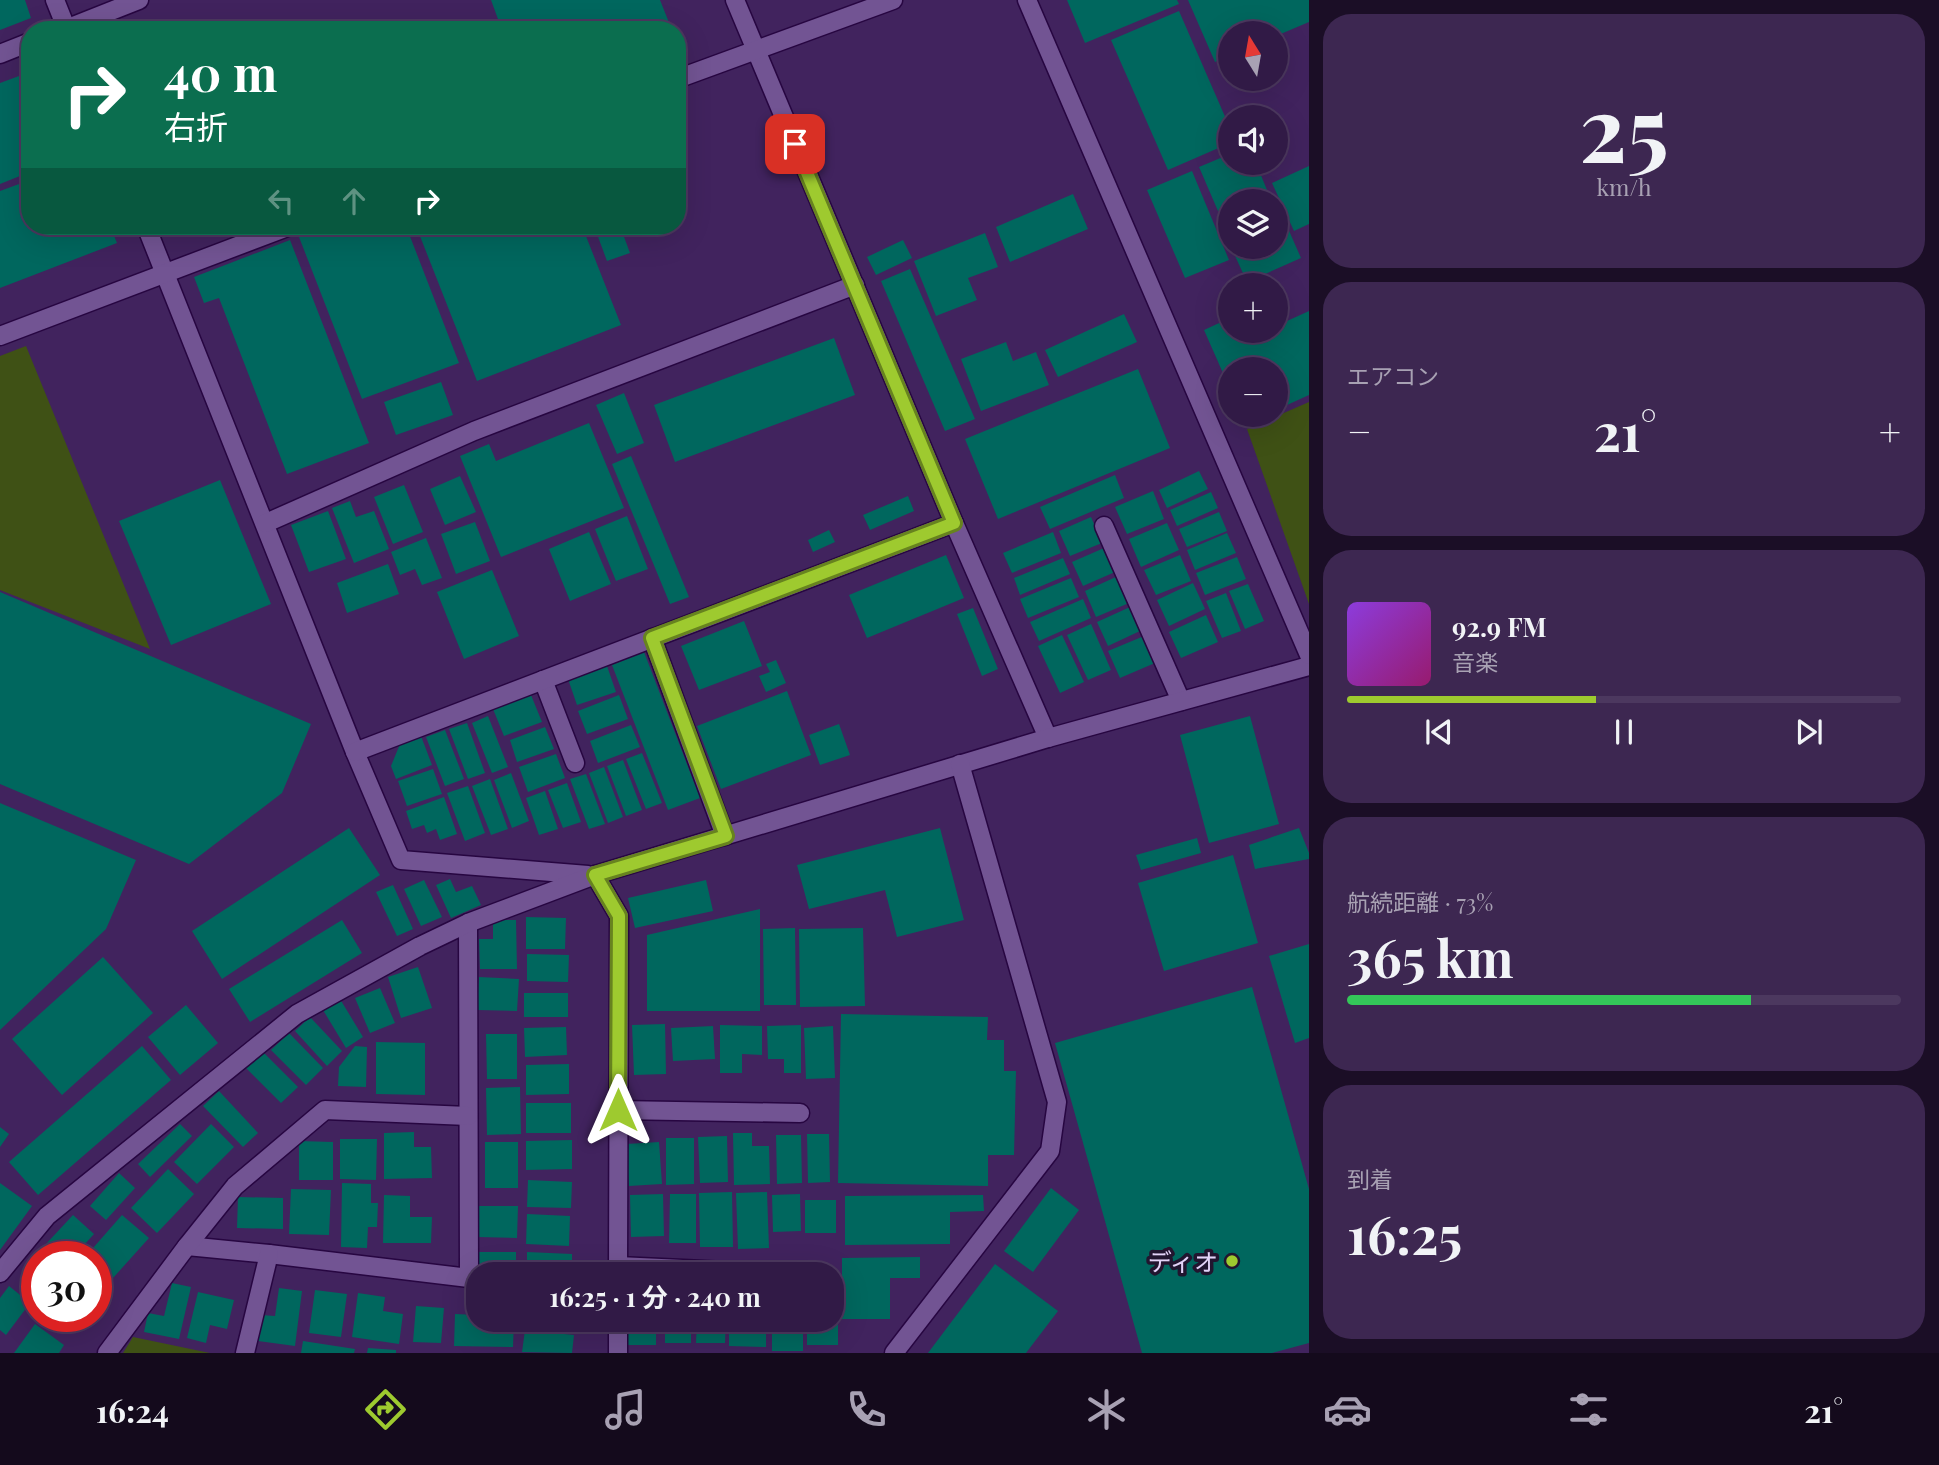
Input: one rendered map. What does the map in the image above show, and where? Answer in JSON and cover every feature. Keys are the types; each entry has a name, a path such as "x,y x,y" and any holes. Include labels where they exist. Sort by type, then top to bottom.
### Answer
{"street":[{"path":"55,0 63,21"},
{"path":"86,21 139,0"},
{"path":"735,0 954,523 1048,738"},
{"path":"686,76 893,0"},
{"path":"1027,0 1309,655"},
{"path":"0,54 21,46"},
{"path":"150,235 355,752 401,860 595,875"},
{"path":"0,336 266,235"},
{"path":"265,523 474,431 855,285"},
{"path":"355,752 954,523"},
{"path":"1104,526 1181,701"},
{"path":"652,638 726,836"},
{"path":"0,1273 47,1216 297,1014 420,946 468,923 595,875 1048,738 1309,666"},
{"path":"543,680 575,764"},
{"path":"894,1353 1050,1151 1057,1102 960,764"},
{"path":"595,875 619,916 618,1262"},
{"path":"187,1246 468,1278 468,923"},
{"path":"107,1353 236,1186 325,1110 468,1116"},
{"path":"618,1110 800,1113"},
{"path":"245,1353 269,1254"},
{"path":"618,1332 618,1353"}],"green space":[{"path":"26,346 150,649 0,590 0,356"},
{"path":"1309,402 1309,604 1247,429 1288,427 1288,411"},
{"path":"133,1337 210,1353 123,1353"}],"building":[{"path":"0,0 25,0 31,18 0,30"},
{"path":"491,0 660,0 668,21 499,21"},
{"path":"1067,0 1177,0 1179,4 1085,43"},
{"path":"1188,0 1309,0 1309,22 1288,31 1288,21 1218,21 1218,61 1215,62"},
{"path":"1179,11 1220,105 1218,148 1168,170 1111,40"},
{"path":"21,75 21,176 0,184 0,83"},
{"path":"1218,159 1218,175 1261,175 1267,189 1218,189 1218,211 1199,167"},
{"path":"1309,166 1309,224 1294,231 1288,218 1288,189 1275,189 1272,183"},
{"path":"1192,171 1218,234 1218,259 1229,260 1185,278 1147,190"},
{"path":"21,183 21,235 114,235 117,243 0,288 0,191"},
{"path":"1073,194 1088,229 1010,262 996,227"},
{"path":"1288,228 1301,258 1267,273 1243,273 1236,259 1288,259"},
{"path":"985,233 998,267 968,278 977,300 936,316 914,261"},
{"path":"409,235 459,363 362,399 299,237"},
{"path":"420,235 586,235 621,325 477,381"},
{"path":"597,235 623,235 630,253 607,261"},
{"path":"290,240 369,443 287,474 219,298 204,303 194,277"},
{"path":"903,240 912,258 876,275 867,257"},
{"path":"910,269 975,419 945,431 881,281"},
{"path":"1309,311 1309,395 1288,405 1288,357 1218,357 1218,362 1204,330 1218,324 1218,343 1288,343 1288,321"},
{"path":"1124,314 1137,342 1058,377 1045,350"},
{"path":"834,338 855,395 675,462 654,405"},
{"path":"1006,342 1013,361 1036,352 1049,385 981,411 961,359"},
{"path":"1138,369 1170,448 998,519 965,439"},
{"path":"441,382 453,415 396,435 384,402"},
{"path":"624,393 644,443 617,454 596,405"},
{"path":"589,423 624,508 501,557 460,456 489,444 496,461"},
{"path":"631,456 689,597 670,604 612,464"},
{"path":"1199,471 1208,489 1167,508 1159,490"},
{"path":"1115,475 1124,498 1050,529 1040,507"},
{"path":"460,476 476,512 445,525 430,489"},
{"path":"220,480 271,604 171,645 119,521"},
{"path":"404,485 423,532 393,544 374,497"},
{"path":"1153,491 1164,519 1127,534 1115,507"},
{"path":"1211,492 1218,508 1177,526 1170,510"},
{"path":"908,496 914,511 870,530 863,515"},
{"path":"350,501 356,517 374,511 389,549 354,563 332,508"},
{"path":"328,511 346,559 309,572 291,525"},
{"path":"1219,512 1227,531 1187,547 1179,529"},
{"path":"627,516 648,569 616,581 595,529"},
{"path":"1091,517 1102,543 1070,556 1059,531"},
{"path":"475,522 490,561 456,574 441,534"},
{"path":"1167,523 1179,550 1141,567 1129,539"},
{"path":"829,530 835,542 813,552 808,540"},
{"path":"589,532 611,584 570,601 549,549"},
{"path":"1053,532 1061,553 1012,573 1003,553"},
{"path":"1227,533 1236,553 1195,570 1187,550"},
{"path":"426,538 442,578 422,585 415,569 400,575 391,552"},
{"path":"1104,548 1115,572 1083,586 1072,562"},
{"path":"946,555 964,598 867,638 849,595"},
{"path":"1180,555 1191,581 1156,595 1144,570"},
{"path":"1237,557 1246,579 1205,595 1196,573"},
{"path":"1063,558 1070,574 1020,595 1014,578"},
{"path":"388,564 399,594 347,613 337,583"},
{"path":"492,570 519,636 464,659 437,592"},
{"path":"1118,576 1129,603 1096,617 1085,591"},
{"path":"1071,578 1079,597 1028,618 1020,599"},
{"path":"1193,583 1205,609 1169,626 1157,600"},
{"path":"1248,584 1264,621 1245,629 1229,591"},
{"path":"0,592 311,724 282,793 189,864 0,784"},
{"path":"1226,593 1241,631 1222,638 1206,601"},
{"path":"1083,599 1091,618 1039,641 1030,622"},
{"path":"1130,607 1140,631 1108,646 1097,622"},
{"path":"973,608 998,669 982,676 957,614"},
{"path":"1206,615 1218,642 1181,658 1169,632"},
{"path":"744,621 762,666 699,690 681,646"},
{"path":"1091,624 1111,670 1088,680 1067,635"},
{"path":"1062,635 1084,682 1060,693 1038,646"},
{"path":"1144,636 1155,663 1120,678 1108,651"},
{"path":"644,652 700,798 668,810 612,665"},
{"path":"776,660 786,683 766,692 759,676 770,672 766,664"},
{"path":"607,666 616,692 577,705 568,679"},
{"path":"787,691 811,755 721,789 697,726"},
{"path":"531,695 542,722 504,736 493,709"},
{"path":"619,695 628,719 587,734 578,711"},
{"path":"488,716 508,767 492,773 472,723"},
{"path":"1250,716 1279,824 1209,843 1180,735"},
{"path":"467,723 485,773 468,779 449,729"},
{"path":"839,724 850,755 820,765 809,735"},
{"path":"631,725 640,747 598,763 590,741"},
{"path":"545,727 554,749 517,762 510,740"},
{"path":"445,730 464,779 445,786 426,737"},
{"path":"421,736 432,765 396,779 391,766 400,744"},
{"path":"642,753 662,803 646,809 626,759"},
{"path":"556,754 565,778 528,792 519,767"},
{"path":"623,760 642,810 626,816 607,766"},
{"path":"604,767 623,817 608,823 589,773"},
{"path":"433,769 442,794 407,806 398,781"},
{"path":"511,773 529,821 512,828 494,780"},
{"path":"586,774 605,824 589,829 570,779"},
{"path":"490,779 508,829 491,835 472,786"},
{"path":"567,783 581,822 563,828 548,790"},
{"path":"468,786 485,833 465,841 447,793"},
{"path":"545,791 558,829 539,835 526,798"},
{"path":"444,797 457,834 440,840 436,829 427,833 424,825 412,829 406,811"},
{"path":"0,803 136,860 106,929 0,1030"},
{"path":"349,828 380,875 222,979 192,931"},
{"path":"940,828 964,920 897,937 885,890 809,909 797,865"},
{"path":"1299,828 1309,859 1255,869 1249,845"},
{"path":"1197,838 1201,853 1141,870 1136,855"},
{"path":"1233,855 1258,943 1164,971 1138,883"},
{"path":"450,879 456,892 472,886 481,905 451,918 436,885"},
{"path":"424,880 442,917 421,926 404,889"},
{"path":"706,880 713,911 635,928 628,898"},
{"path":"393,885 413,929 397,936 376,892"},
{"path":"760,909 760,1011 647,1011 647,935"},
{"path":"526,917 566,918 565,949 526,949"},
{"path":"342,920 362,953 250,1022 229,989"},
{"path":"493,920 516,920 517,969 480,969 479,939 493,939"},
{"path":"795,928 796,1005 764,1005 763,929"},
{"path":"863,928 865,1006 800,1007 799,929"},
{"path":"1309,944 1309,1038 1295,1043 1269,956"},
{"path":"527,954 569,955 568,982 527,981"},
{"path":"103,957 153,1013 62,1095 12,1039"},
{"path":"418,967 432,1008 401,1018 388,977"},
{"path":"479,977 519,979 517,1011 477,1010"},
{"path":"1252,987 1309,1189 1309,1343 1272,1353 1142,1353 1055,1043"},
{"path":"380,988 395,1023 370,1033 355,998"},
{"path":"524,993 568,993 568,1017 524,1017"},
{"path":"340,999 363,1037 346,1048 323,1010"},
{"path":"186,1005 218,1043 180,1075 148,1037"},
{"path":"841,1014 988,1017 987,1040 1004,1040 1004,1071 1016,1071 1014,1155 988,1155 988,1186 838,1183"},
{"path":"310,1017 342,1051 327,1066 295,1031"},
{"path":"665,1024 666,1074 634,1075 632,1025"},
{"path":"720,1025 762,1026 762,1055 742,1054 742,1073 720,1073"},
{"path":"801,1025 801,1073 784,1073 784,1059 768,1059 767,1026"},
{"path":"713,1026 715,1059 673,1061 671,1028"},
{"path":"833,1026 835,1078 806,1079 804,1028"},
{"path":"566,1027 567,1055 525,1057 524,1028"},
{"path":"289,1033 323,1068 306,1085 271,1050"},
{"path":"486,1034 517,1034 517,1079 487,1079"},
{"path":"376,1042 425,1043 425,1095 376,1094"},
{"path":"142,1046 171,1080 38,1195 9,1162"},
{"path":"355,1046 367,1047 366,1087 338,1086 339,1067"},
{"path":"263,1052 298,1087 281,1103 246,1068"},
{"path":"569,1064 569,1094 526,1095 526,1065"},
{"path":"520,1087 521,1134 487,1135 486,1088"},
{"path":"219,1091 258,1133 243,1147 203,1106"},
{"path":"526,1103 571,1103 571,1133 526,1133"},
{"path":"180,1124 192,1136 150,1177 138,1164"},
{"path":"211,1124 234,1147 197,1184 174,1162"},
{"path":"0,1127 9,1134 0,1147"},
{"path":"414,1132 414,1147 431,1147 432,1178 384,1179 384,1133"},
{"path":"733,1133 752,1133 752,1146 769,1146 770,1184 734,1185"},
{"path":"807,1134 829,1134 830,1182 808,1183"},
{"path":"776,1135 801,1135 802,1183 777,1184"},
{"path":"727,1136 728,1182 700,1183 698,1137"},
{"path":"666,1138 694,1138 694,1184 666,1185"},
{"path":"340,1139 377,1139 376,1180 340,1179"},
{"path":"572,1140 572,1169 526,1170 526,1141"},
{"path":"299,1141 333,1142 333,1180 299,1180"},
{"path":"485,1142 518,1142 518,1188 485,1188"},
{"path":"659,1142 662,1184 629,1186 626,1144"},
{"path":"168,1169 194,1194 157,1233 131,1208"},
{"path":"119,1173 135,1188 106,1220 90,1206"},
{"path":"528,1180 572,1182 571,1208 527,1207"},
{"path":"0,1183 32,1206 0,1250"},
{"path":"342,1183 371,1184 371,1203 378,1203 377,1227 368,1227 367,1248 341,1247"},
{"path":"1051,1188 1079,1210 1033,1272 1004,1251"},
{"path":"291,1189 331,1190 329,1235 289,1234"},
{"path":"732,1192 733,1247 700,1247 699,1193"},
{"path":"767,1192 769,1248 738,1249 736,1193"},
{"path":"663,1194 664,1236 631,1237 630,1195"},
{"path":"670,1194 696,1194 696,1243 669,1243"},
{"path":"800,1194 801,1231 773,1232 772,1195"},
{"path":"384,1195 410,1196 410,1217 432,1217 431,1243 383,1243"},
{"path":"983,1195 984,1211 950,1212 950,1244 845,1245 845,1196"},
{"path":"238,1197 283,1198 283,1229 237,1228"},
{"path":"805,1200 836,1200 836,1233 805,1233"},
{"path":"477,1206 518,1206 517,1238 477,1237"},
{"path":"527,1214 570,1216 569,1246 526,1244"},
{"path":"73,1215 94,1234 88,1241 49,1241"},
{"path":"122,1215 149,1238 113,1278 112,1241 99,1241"},
{"path":"477,1252 516,1252 516,1262 477,1262"},
{"path":"527,1252 572,1254 572,1262 527,1262"},
{"path":"920,1257 920,1278 890,1278 890,1319 844,1319 842,1258"},
{"path":"995,1264 1058,1311 1026,1353 928,1353"},
{"path":"172,1283 191,1287 179,1339 144,1332 148,1313 164,1316"},
{"path":"9,1286 21,1296 21,1315 6,1335 0,1330 0,1298"},
{"path":"279,1288 302,1291 295,1346 258,1341 261,1315 275,1316"},
{"path":"315,1290 347,1294 341,1337 309,1333"},
{"path":"198,1292 234,1300 227,1329 210,1325 206,1343 187,1338"},
{"path":"358,1293 385,1297 383,1311 403,1314 399,1344 352,1337"},
{"path":"416,1306 444,1308 441,1343 413,1342"},
{"path":"455,1314 466,1314 466,1332 514,1332 513,1347 454,1346"},
{"path":"29,1332 46,1332 64,1345 59,1353 14,1353"},
{"path":"525,1332 574,1335 572,1353 522,1352"},
{"path":"625,1332 656,1332 656,1345 625,1345"},
{"path":"665,1332 691,1332 691,1343 665,1343"},
{"path":"696,1332 725,1332 725,1343 696,1343"},
{"path":"729,1332 766,1332 766,1347 729,1346"},
{"path":"772,1332 803,1332 803,1351 772,1351"},
{"path":"807,1332 838,1332 838,1345 807,1345"},
{"path":"303,1341 355,1349 354,1353 301,1353"},
{"path":"368,1348 396,1350 396,1353 367,1353"}],"place":[{"name":"ディオ","path":"1232,1261"}],"route":[{"path":"618,1110 619,916 595,875 726,836 652,638 954,523 795,144"}]}
